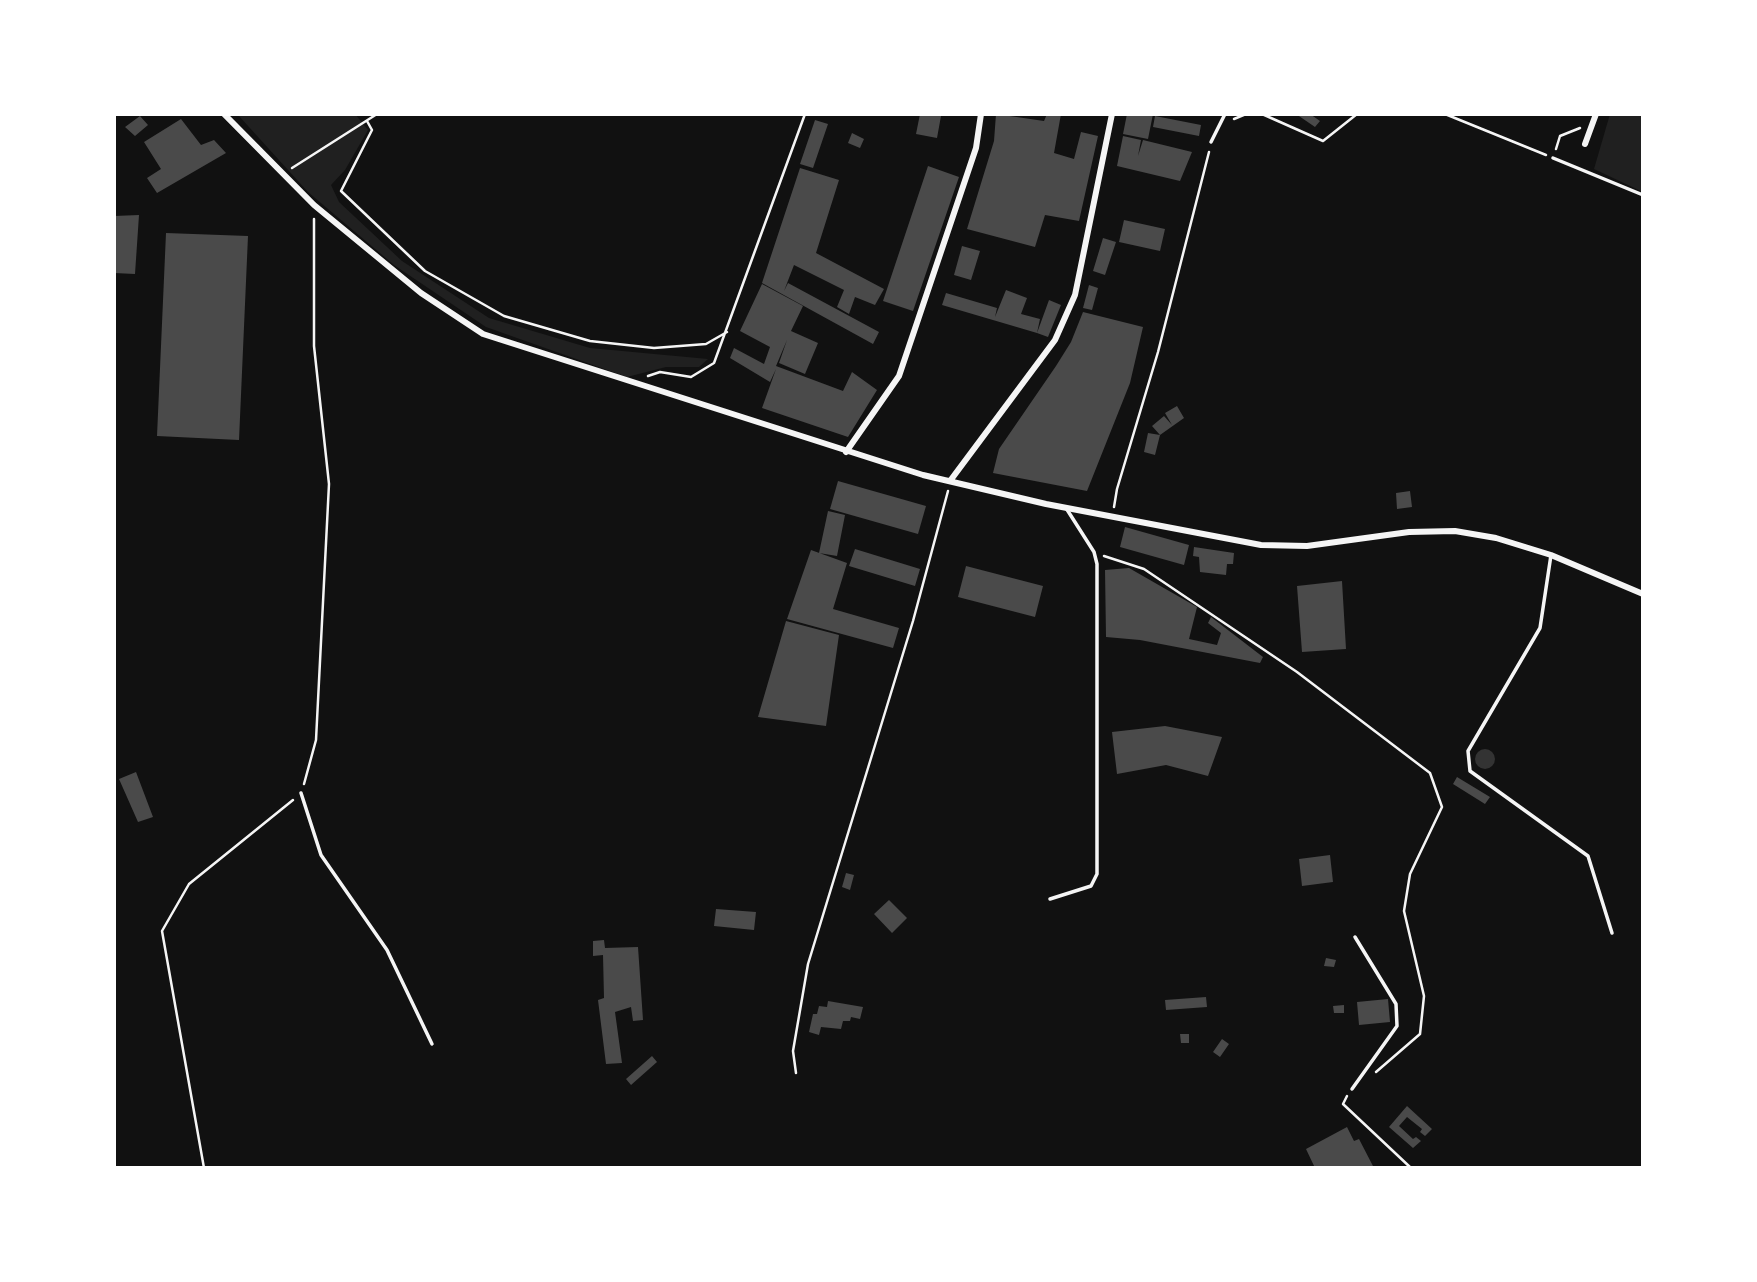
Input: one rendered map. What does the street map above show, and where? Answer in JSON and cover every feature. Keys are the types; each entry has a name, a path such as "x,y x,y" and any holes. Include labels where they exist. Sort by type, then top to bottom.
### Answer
{"street":[{"path":"224,114 314,205 421,293 483,334 846,452 950,481 1066,508 1114,514 1261,545 1307,546 1409,532 1455,531 1496,538 1550,555 1643,594"},
{"path":"846,452 899,376 976,148 981,114"},
{"path":"950,481 1055,340 1075,295 1112,114"},
{"path":"1585,145 1595,114"}],"lane":[{"path":"1211,142 1225,114"},
{"path":"1553,158 1643,195"},
{"path":"1050,899 1091,886 1097,874 1094,552 1066,508"},
{"path":"1550,555 1539,628 1468,751 1470,771 1588,856 1612,933"},
{"path":"301,793 321,855 387,950 432,1044"},
{"path":"1352,1089 1397,1026 1396,1004 1355,937"}],"path":[{"path":"283,174 377,114"},
{"path":"638,385 645,376 660,372 691,377 714,363 805,114"},
{"path":"1262,114 1322,141 1357,114"},
{"path":"1445,114 1553,158 1560,136 1592,122"},
{"path":"367,121 372,130 341,191 425,271 504,316 590,341 667,347 706,344 727,331"},
{"path":"1114,514 1117,489 1158,352 1194,198 1211,142"},
{"path":"204,1168 162,931 189,884 301,793 316,740 328,484 314,346 314,205"},
{"path":"796,1073 793,1051 808,964 913,621 950,481"},
{"path":"1094,552 1144,569 1297,672 1430,773 1441,807 1410,874 1404,911 1424,996 1420,1034 1371,1076"},
{"path":"1352,1089 1343,1104 1411,1168"}],"shaded area":[{"path":"355,114 368,130 345,170 331,185 339,202 402,261 489,318 590,348 708,359 699,367 666,367 627,377 486,327 394,265 308,192 239,116"},
{"path":"1610,114 1643,114 1643,192 1594,169"},
{"path":"1481,749 1489,749 1495,759 1489,769 1481,769 1475,763 1475,755"}],"building":[{"path":"920,114 941,116 937,138 916,134"},
{"path":"996,114 1044,121 1047,114 1061,114 1054,153 1074,159 1081,132 1098,136 1079,221 1045,215 1035,247 967,229 994,141"},
{"path":"1127,114 1153,114 1148,139 1123,134"},
{"path":"1296,114 1310,114 1320,121 1315,127"},
{"path":"140,116 148,125 135,136 125,127"},
{"path":"1155,116 1201,125 1199,136 1153,127"},
{"path":"181,119 201,145 214,140 226,153 157,193 147,178 161,169 144,142"},
{"path":"815,120 828,124 813,168 800,164"},
{"path":"852,133 864,139 860,148 848,143"},
{"path":"1123,136 1141,140 1138,156 1143,140 1192,152 1180,181 1117,166"},
{"path":"928,166 959,177 913,311 883,301"},
{"path":"800,168 839,180 816,253 884,289 875,305 855,297 849,314 837,307 844,290 794,265 784,291 788,283 879,332 873,344 762,283"},
{"path":"139,215 135,274 114,273 114,216"},
{"path":"1124,220 1165,229 1160,251 1119,242"},
{"path":"166,233 248,236 239,440 157,436"},
{"path":"1103,238 1116,242 1105,275 1093,271"},
{"path":"962,246 980,251 971,280 954,275"},
{"path":"762,284 803,306 791,331 818,343 805,374 779,363 787,340 776,366 843,391 852,372 877,390 848,437 762,408 776,369 770,382 730,358 734,348 764,364 770,347 740,331"},
{"path":"1089,285 1098,288 1092,310 1083,308"},
{"path":"1006,290 1027,298 1021,314 1040,319 1037,333 942,305 946,293 997,308 995,317"},
{"path":"1049,300 1061,305 1048,337 1037,333"},
{"path":"1083,312 1143,327 1130,383 1087,491 993,473 999,449 1071,342"},
{"path":"1177,406 1184,418 1160,435 1152,426 1164,416 1172,425 1165,413"},
{"path":"1148,433 1160,435 1155,455 1144,452"},
{"path":"838,481 926,506 918,534 830,509"},
{"path":"1410,491 1412,507 1397,509 1396,493"},
{"path":"828,511 845,515 837,556 819,553"},
{"path":"1125,527 1189,545 1184,565 1120,547"},
{"path":"1194,547 1234,553 1233,564 1227,564 1226,575 1200,572 1199,557 1193,556"},
{"path":"855,549 920,569 915,586 849,566"},
{"path":"811,550 847,563 833,609 899,628 893,648 787,619"},
{"path":"966,566 1043,586 1035,617 958,597"},
{"path":"1129,568 1197,607 1189,639 1217,645 1221,633 1208,623 1211,617 1263,657 1260,663 1140,640 1106,637 1105,570"},
{"path":"1342,581 1346,649 1302,652 1297,586"},
{"path":"786,621 839,635 826,726 758,717"},
{"path":"1165,726 1222,737 1208,776 1166,765 1117,774 1112,732"},
{"path":"136,772 153,817 138,822 119,779"},
{"path":"1457,777 1490,797 1485,804 1453,784"},
{"path":"1330,855 1333,882 1302,886 1299,859"},
{"path":"846,873 854,875 850,890 842,887"},
{"path":"889,900 907,918 892,933 874,914"},
{"path":"716,909 756,912 754,930 714,926"},
{"path":"604,940 605,948 638,947 643,1020 633,1021 631,1007 615,1012 622,1063 606,1064 598,1000 604,998 603,955 593,956 593,941"},
{"path":"1326,958 1336,960 1334,967 1324,966"},
{"path":"1206,997 1207,1007 1166,1010 1165,1000"},
{"path":"1388,999 1390,1022 1359,1025 1357,1002"},
{"path":"828,1001 863,1007 860,1019 851,1017 850,1021 843,1021 841,1029 821,1027 819,1035 809,1032 813,1014 817,1014 819,1006 827,1007"},
{"path":"1344,1005 1344,1013 1334,1013 1333,1006"},
{"path":"1180,1034 1189,1034 1189,1043 1181,1043"},
{"path":"1222,1039 1229,1044 1220,1057 1213,1052"},
{"path":"652,1056 657,1062 631,1085 626,1079"},
{"path":"1407,1106 1432,1129 1425,1136 1420,1132 1422,1129 1407,1117 1399,1126 1413,1139 1416,1137 1421,1141 1413,1148 1389,1127"},
{"path":"1347,1127 1354,1141 1359,1139 1374,1168 1315,1168 1306,1149"}]}
